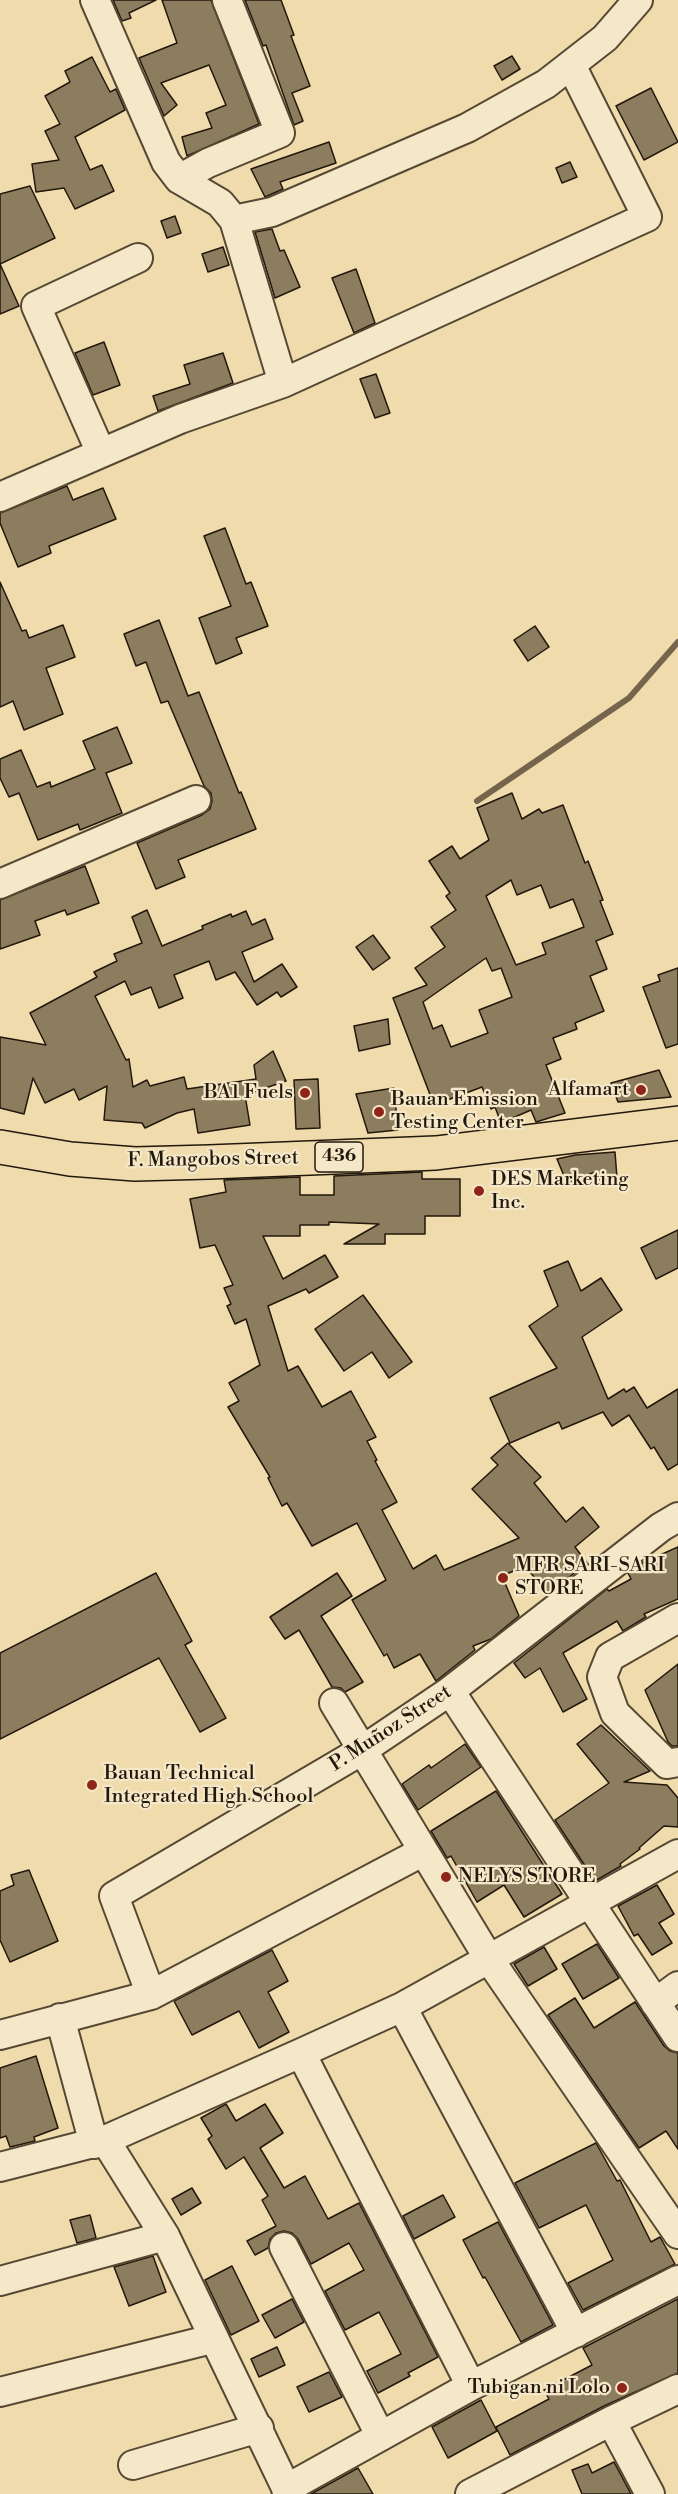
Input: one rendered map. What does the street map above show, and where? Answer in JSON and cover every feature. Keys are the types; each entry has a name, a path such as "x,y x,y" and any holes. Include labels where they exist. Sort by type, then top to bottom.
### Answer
{"main road":[{"name":"F. Mangobos Street","path":"0,1148 70,1159 135,1164 209,1162 436,1153 678,1123"}],"street":[{"path":"95,0 166,162 179,178 220,203 234,220 283,383"},
{"path":"179,178 279,133 227,0"},
{"path":"234,220 272,212 467,128 546,84 605,38 638,0"},
{"path":"0,497 180,419 283,383 647,217 571,65"},
{"path":"101,453 36,306 138,258"},
{"path":"0,884 196,800"},
{"name":"P. Muñoz Street","path":"151,1995 114,1896 362,1751 450,1691 661,1527 678,1517"},
{"path":"678,1618 610,1657 602,1677 615,1713 667,1764 678,1761"},
{"path":"450,1691 678,2037"},
{"path":"334,1703 422,1852 489,1959 678,2234"},
{"path":"0,2035 151,1995 422,1852"},
{"path":"0,2166 100,2142 402,2007 678,1854"},
{"path":"655,2003 678,1986"},
{"path":"402,2007 576,2333"},
{"path":"60,2018 100,2142 165,2236 212,2338 259,2427 288,2492 380,2435 678,2280"},
{"path":"301,2053 471,2386"},
{"path":"0,2281 165,2236"},
{"path":"284,2247 380,2435"},
{"path":"0,2392 212,2338"},
{"path":"470,2494 611,2421 678,2390"},
{"path":"611,2421 650,2494"},
{"path":"133,2465 259,2427"}],"building":[{"path":"113,0 156,0 129,13 131,18 122,21"},
{"path":"162,0 211,0 259,124 187,156 182,137 212,128 206,113 226,105 209,65 161,83 177,105 164,116 139,58 177,43"},
{"path":"245,0 281,0 294,35 291,36 310,86 292,93 303,121 294,125 266,45 263,46"},
{"path":"512,56 520,69 502,80 494,66"},
{"path":"92,57 110,92 116,89 125,110 75,137 90,170 102,165 114,191 75,209 64,188 36,192 32,164 59,160 45,131 60,124 45,96 70,82 65,71"},
{"path":"651,88 678,142 644,160 616,106"},
{"path":"329,142 336,163 280,182 283,189 265,197 251,169"},
{"path":"570,162 577,177 562,183 556,168"},
{"path":"30,186 55,238 0,264 0,194"},
{"path":"175,216 181,233 167,238 161,221"},
{"path":"272,229 280,251 284,250 300,287 275,298 255,232"},
{"path":"223,247 229,265 208,272 202,254"},
{"path":"0,264 19,306 0,314"},
{"path":"356,269 375,323 354,333 332,278"},
{"path":"104,342 120,385 93,395 75,353"},
{"path":"223,353 233,383 158,411 153,396 190,384 184,365"},
{"path":"376,374 390,413 375,418 360,379"},
{"path":"67,486 73,500 103,488 116,519 49,546 51,553 18,567 0,523 0,513"},
{"path":"225,528 246,584 251,582 268,626 236,638 242,653 216,664 199,618 231,606 204,536"},
{"path":"0,582 22,631 26,630 29,638 63,625 75,657 46,668 63,714 24,730 13,701 0,707"},
{"path":"159,620 188,696 199,692 239,793 241,792 256,829 178,860 185,877 156,889 137,843 202,815 210,809 212,801 211,793 204,786 168,701 161,703 146,662 136,666 124,634"},
{"path":"535,626 549,647 528,661 514,640"},
{"path":"117,727 132,763 106,773 122,813 80,830 78,824 38,840 19,793 9,797 0,778 0,759 21,750 37,787 50,782 51,787 95,769 83,741"},
{"path":"512,793 522,819 539,809 542,813 563,805 585,863 588,861 613,934 596,941 607,969 590,976 604,1011 575,1023 577,1029 553,1038 561,1059 546,1065 565,1113 536,1122 531,1110 501,1123 495,1107 491,1109 482,1087 434,1105 393,998 427,985 415,968 445,947 431,927 456,910 446,896 450,893 429,861 452,846 460,859 489,840 477,808","holes":["511,880 517,895 541,885 550,908 573,899 584,927 542,943 546,954 516,965 486,896","486,958 492,971 501,968 512,997 479,1010 488,1033 451,1047 442,1025 433,1029 423,1002"]},
{"path":"85,866 99,903 67,915 65,910 35,921 40,935 0,949 0,900"},
{"path":"147,910 162,946 203,929 202,926 231,914 232,917 246,911 252,925 265,919 273,939 242,952 254,982 282,964 297,987 281,997 277,992 257,1005 235,972 216,980 209,961 174,975 183,998 159,1008 151,987 131,995 125,981 95,996 126,1060 129,1059 133,1087 147,1080 150,1086 184,1077 187,1089 256,1079 254,1065 273,1051 286,1081 245,1095 250,1125 198,1133 194,1109 177,1113 145,1128 142,1123 104,1120 107,1086 79,1100 74,1089 45,1103 33,1078 24,1114 0,1108 0,1037 46,1045 30,1013 97,977 94,972 117,961 114,954 142,943 132,917"},
{"path":"373,935 390,958 373,970 356,947"},
{"path":"678,968 678,1044 666,1048 643,987 660,981 658,975"},
{"path":"388,1019 390,1044 359,1051 354,1026"},
{"name":"Alfamart","path":"659,1070 671,1097 618,1102 611,1083"},
{"path":"318,1079 320,1128 296,1129 294,1080"},
{"name":"Bauan Emission Testing Center","path":"394,1088 398,1130 368,1133 356,1094"},
{"path":"615,1152 617,1178 596,1180 595,1172 567,1183 557,1159 575,1155"},
{"path":"422,1172 422,1179 460,1179 460,1216 425,1216 425,1234 385,1234 385,1244 344,1244 379,1224 329,1222 329,1225 300,1225 300,1236 263,1236 283,1279 325,1255 338,1277 309,1293 306,1289 268,1306 288,1371 298,1366 322,1407 351,1391 376,1437 367,1441 397,1502 382,1510 413,1569 436,1555 444,1570 519,1538 472,1489 498,1465 491,1458 508,1443 541,1477 534,1483 566,1522 583,1507 599,1527 575,1547 587,1563 548,1594 525,1566 502,1576 519,1616 491,1639 473,1646 475,1650 436,1681 420,1654 394,1668 387,1654 384,1656 352,1600 386,1580 357,1523 312,1546 287,1503 282,1506 268,1478 270,1477 228,1407 239,1401 229,1383 260,1365 246,1319 235,1324 227,1306 231,1304 224,1288 233,1285 215,1245 200,1248 190,1199 226,1192 224,1180 300,1177 300,1195 334,1195 334,1176"},
{"path":"678,1230 678,1268 656,1279 641,1248"},
{"path":"568,1261 581,1291 601,1278 622,1310 582,1337 608,1399 624,1389 626,1392 634,1387 647,1408 678,1389 678,1464 668,1470 654,1447 651,1449 629,1415 612,1426 603,1412 562,1429 559,1422 510,1443 490,1398 557,1368 529,1326 558,1306 544,1271"},
{"path":"363,1295 412,1362 389,1378 372,1352 344,1371 315,1329"},
{"path":"678,1547 678,1599 644,1614 646,1617 623,1631 617,1621 563,1653 587,1699 563,1712 540,1668 525,1678 514,1663 607,1589 609,1591 631,1579 628,1573 642,1563"},
{"path":"156,1573 192,1641 185,1645 226,1718 200,1732 159,1658 0,1739 0,1653"},
{"path":"337,1573 352,1596 321,1616 363,1682 345,1692 341,1688 332,1687 299,1630 285,1639 270,1617"},
{"path":"678,1664 678,1746 672,1746 668,1742 645,1690"},
{"path":"601,1725 650,1771 624,1782 667,1785 678,1798 678,1827 664,1826 620,1864 621,1866 595,1881 555,1820 609,1783 577,1744"},
{"path":"465,1744 481,1767 418,1810 402,1784 429,1765 431,1768"},
{"path":"496,1791 562,1894 524,1917 504,1885 477,1902 451,1856 447,1858 431,1831"},
{"path":"29,1870 58,1941 10,1962 0,1940 0,1891 14,1885 11,1875"},
{"path":"657,1885 674,1914 659,1923 672,1943 652,1955 638,1934 634,1936 618,1906"},
{"path":"597,1944 619,1978 583,1999 562,1964"},
{"path":"544,1947 557,1969 528,1986 514,1964"},
{"path":"272,1950 288,1981 268,1992 289,2032 259,2048 239,2011 192,2035 174,2001"},
{"path":"575,1998 594,2028 635,2002 664,2046 678,2053 678,2149 666,2131 639,2148 548,2015"},
{"path":"36,2056 58,2128 34,2137 35,2141 10,2147 6,2136 0,2138 0,2068"},
{"path":"226,2104 236,2121 265,2104 283,2133 260,2148 284,2188 305,2176 328,2219 359,2203 438,2357 408,2373 410,2376 378,2393 367,2371 401,2354 379,2312 345,2330 325,2291 364,2270 349,2243 311,2264 298,2239 292,2233 284,2231 276,2233 270,2239 268,2248 255,2255 247,2241 276,2226 262,2200 268,2196 244,2157 226,2169 208,2139 212,2136 201,2118"},
{"path":"596,2143 617,2181 620,2180 651,2242 660,2237 675,2264 583,2310 568,2283 613,2260 586,2205 539,2228 515,2183"},
{"path":"192,2188 201,2203 181,2215 172,2199"},
{"path":"443,2195 455,2217 414,2239 403,2216"},
{"path":"90,2215 96,2238 77,2243 70,2220"},
{"path":"498,2222 553,2325 521,2342 463,2240"},
{"path":"153,2256 166,2292 129,2306 114,2267"},
{"path":"232,2266 259,2321 231,2335 205,2280"},
{"path":"292,2299 304,2322 275,2338 262,2315"},
{"path":"678,2299 678,2373 604,2406 510,2455 496,2427 549,2399 544,2390 592,2365 583,2348"},
{"path":"277,2347 285,2365 259,2377 251,2359"},
{"path":"329,2372 342,2397 309,2412 297,2387"},
{"path":"481,2400 497,2431 448,2458 432,2427"},
{"path":"614,2462 631,2494 582,2494 572,2470 588,2464 592,2473"},
{"path":"358,2468 373,2494 311,2494"}],"waterway":[{"path":"477,801 629,698 678,642"}],"place":[{"name":"Alfamart","path":"641,1090"},
{"name":"BA1 Fuels","path":"305,1093"},
{"name":"Bauan Emission Testing Center","path":"379,1112"},
{"name":"DES Marketing Inc.","path":"479,1191"},
{"name":"MFR SARI-SARI STORE","path":"503,1578"},
{"name":"Bauan Technical Integrated High School","path":"92,1785"},
{"name":"NELYS STORE","path":"446,1877"},
{"name":"Tubigan ni Lolo","path":"622,2388"}]}
